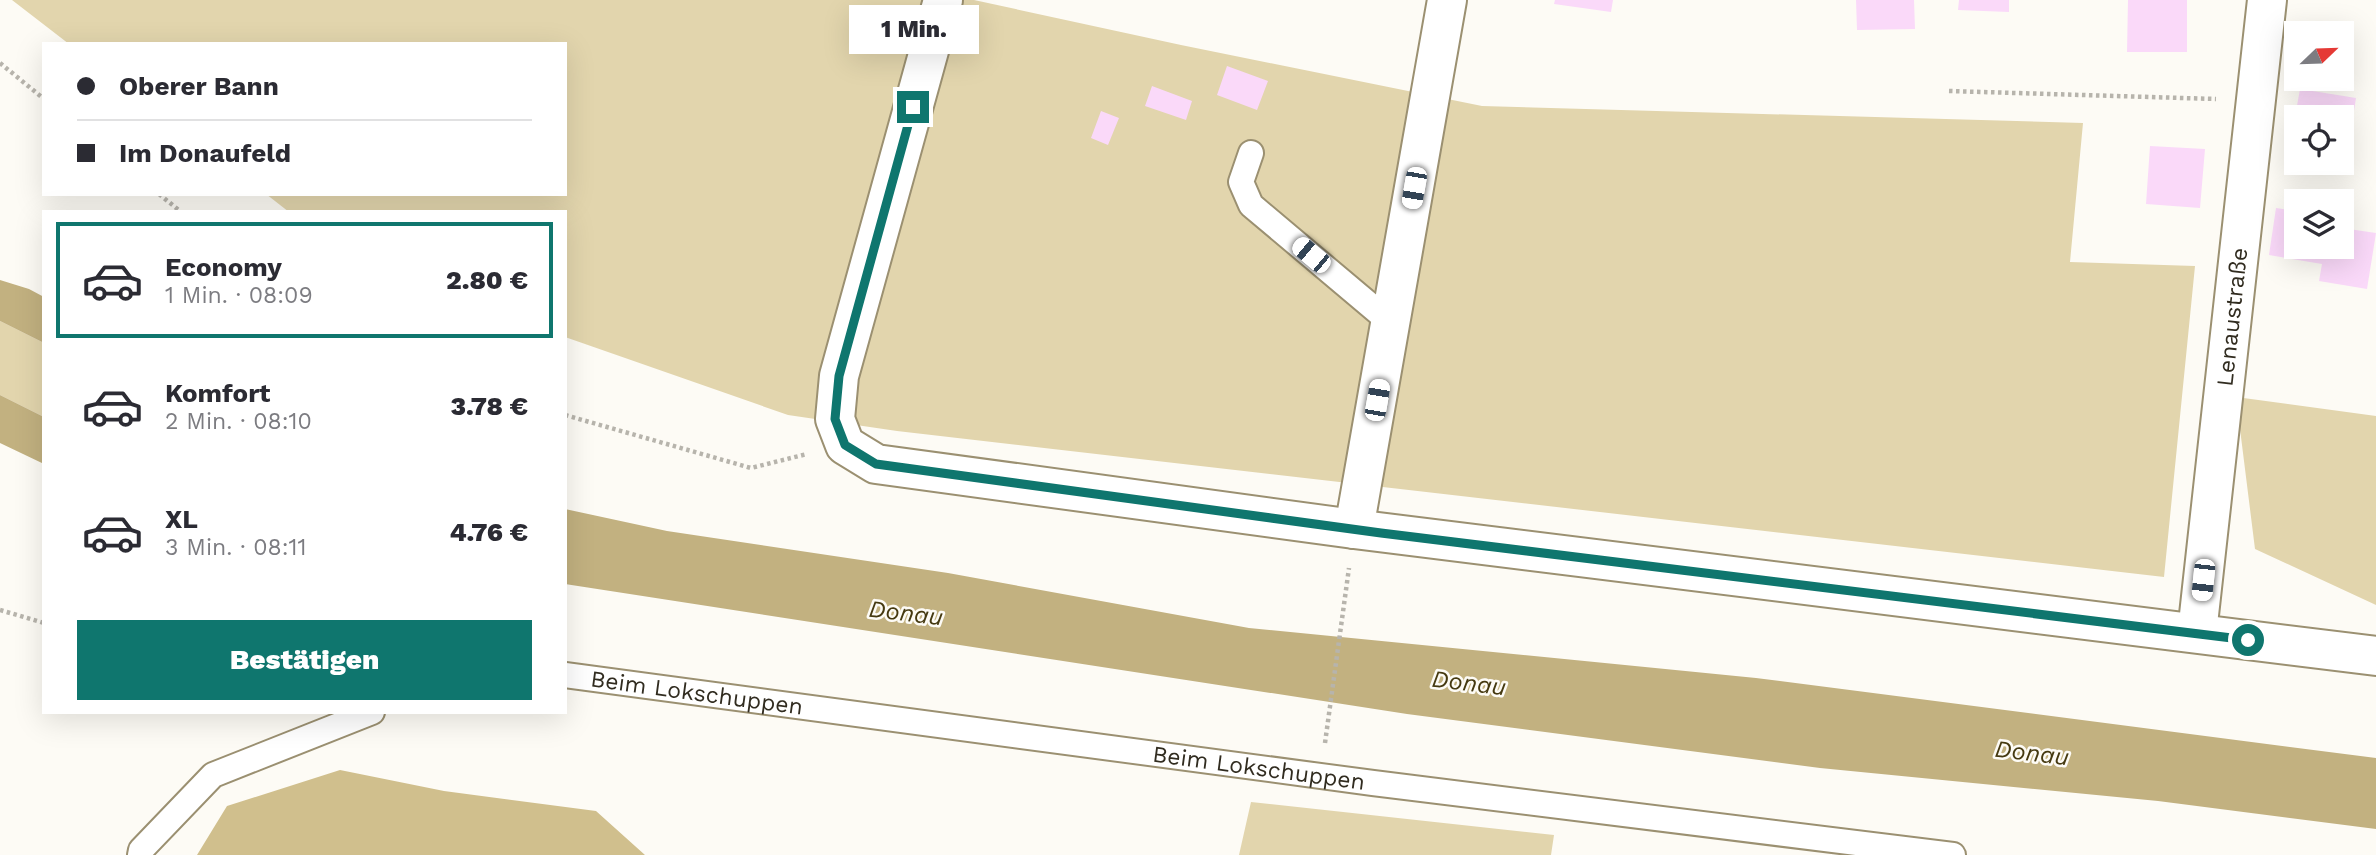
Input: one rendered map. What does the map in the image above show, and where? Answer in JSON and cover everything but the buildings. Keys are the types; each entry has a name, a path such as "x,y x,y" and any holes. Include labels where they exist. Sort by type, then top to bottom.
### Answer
{"street":[{"path":"943,0 839,376 835,419 845,445 876,464 1354,529 2376,656"},
{"path":"1354,529 1447,0"},
{"name":"Lenaustraße","path":"2197,633 2267,0"}],"lane":[{"path":"1251,153 1241,182 1251,205 1390,322"},
{"name":"Beim Lokschuppen","path":"567,675 1373,783 1953,855"},
{"path":"140,855 141,849 213,775 367,714"}],"path":[{"path":"0,63 42,97"},
{"path":"1949,91 2255,100"},
{"path":"161,196 179,210"},
{"path":"567,416 751,468 845,445"},
{"path":"1324,749 1347,586"},
{"path":"0,610 42,622"}],"shaded area":[{"path":"12,0 974,0 1482,106 2083,123 2070,262 2195,266 2164,577 897,431 788,415 567,338 567,210 286,210 269,196 567,196 567,42 66,42"},
{"path":"0,321 42,342 42,416 0,395"},
{"path":"2236,397 2376,416 2376,605 2255,549"},
{"path":"340,770 444,791 596,811 645,855 197,855 227,806"},
{"path":"1251,802 1554,835 1551,855 1239,855"}],"water":[{"path":"0,280 42,296 42,342 0,321"},
{"path":"0,395 42,416 42,463 0,443"},
{"name":"Donau","path":"567,509 667,531 948,573 1249,628 1756,678 2376,758 2376,829 2158,801 1820,768 1407,714 567,584"}],"route":[{"path":"913,107 839,376 835,419 845,445 876,464 1381,533 2248,640"}]}
